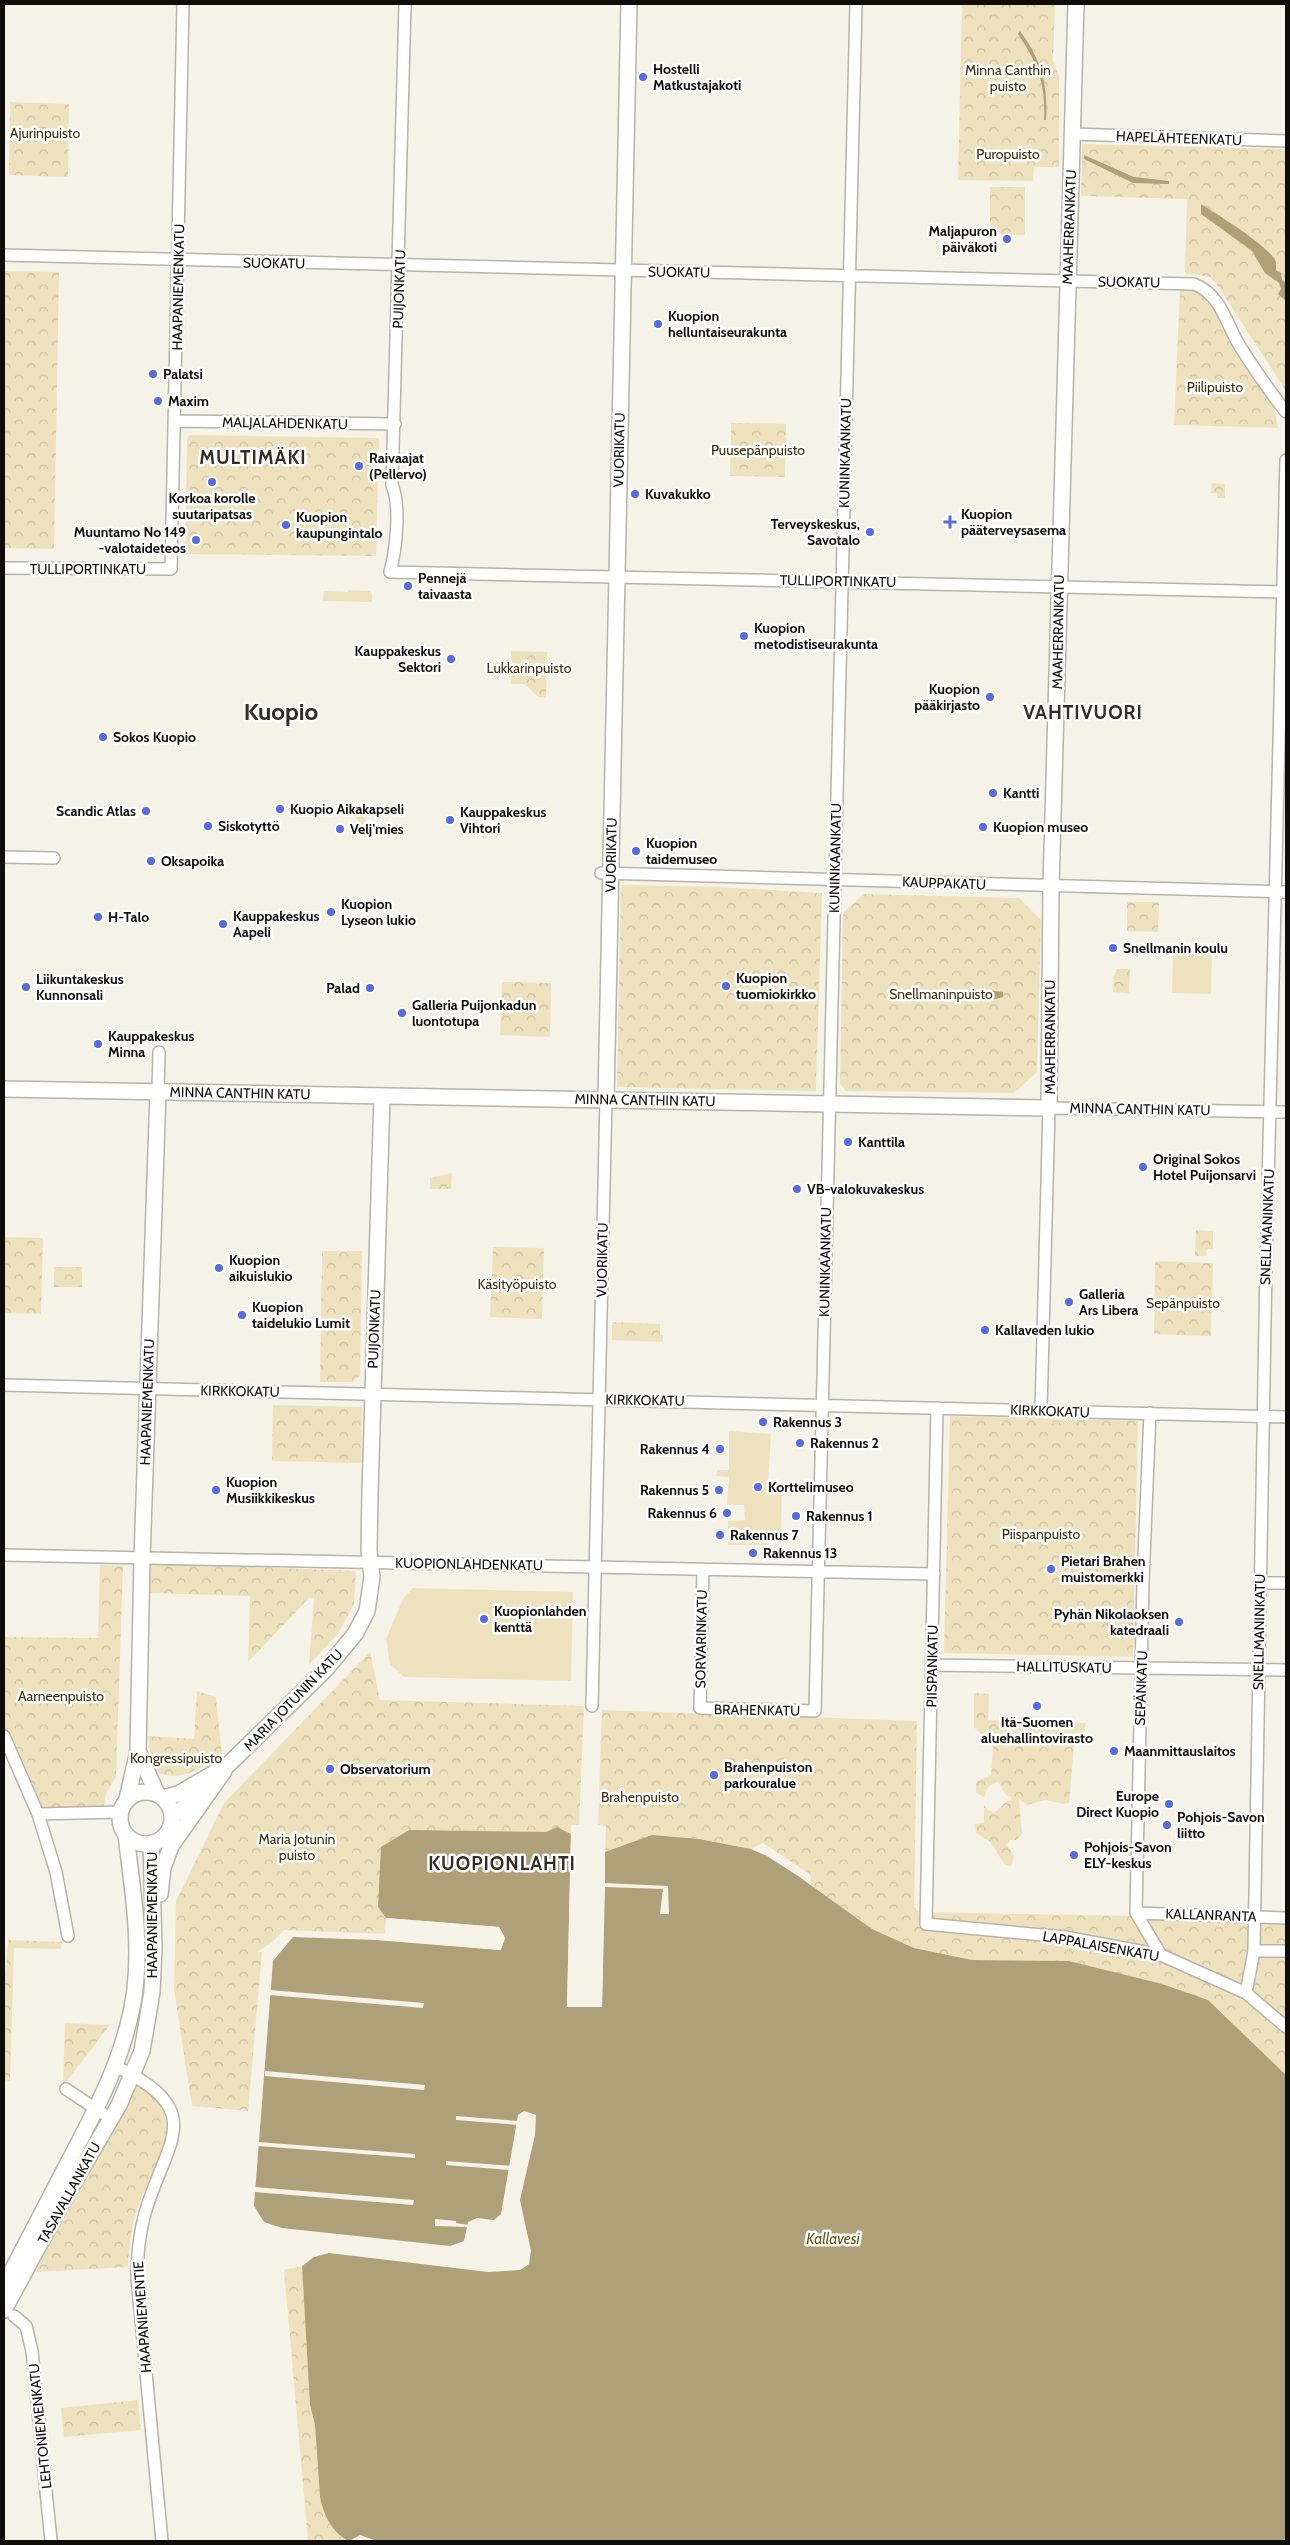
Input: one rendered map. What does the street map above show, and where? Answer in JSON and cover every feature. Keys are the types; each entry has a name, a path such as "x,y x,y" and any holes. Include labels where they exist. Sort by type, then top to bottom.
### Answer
{"main road":[{"name":"VUORIKATU","path":"606,1099 606,873 616,575 629,4"},
{"name":"MAAHERRANKATU","path":"1049,1108 1051,886 1076,4"},
{"name":"MINNA CANTHIN KATU","path":"4,1089 1049,1108"},
{"name":"HAAPANIEMENKATU","path":"124,1806 138,1752 142,1559 158,1092"},
{"name":"PUIJONKATU","path":"371,1562 370,1502 382,1096"},
{"name":"MARIA JOTUNIN KATU","path":"160,1796 178,1794 228,1765 326,1669 355,1634 367,1611 372,1578 371,1562"},
{"name":"HAAPANIEMENKATU","path":"138,1752 160,1796"},
{"path":"154,1933 167,1856 176,1838 228,1765"},
{"path":"172,1816 209,1790"},
{"path":"144,1792 160,1796 170,1808 172,1816 167,1832 160,1840 151,1843 135,1842 126,1835 120,1823 124,1806 144,1792"},
{"name":"HAAPANIEMENKATU","path":"115,2066 129,2022 135,1989 137,1955 136,1920 126,1835"},
{"name":"HAAPANIEMENKATU","path":"134,2075 148,2026 152,1992 154,1933 151,1843"},
{"name":"TASAVALLANKATU","path":"4,2286 96,2108 115,2066"},
{"name":"TASAVALLANKATU","path":"9,2313 63,2201 111,2119 134,2075"}],"street":[{"name":"HAAPANIEMENKATU","path":"171,569 176,421 184,4"},
{"name":"PUIJONKATU","path":"390,572 395,545 396,494 392,484 405,4"},
{"name":"KUNINKAANKATU","path":"815,1711 856,4"},
{"name":"HAPELÄHTEENKATU","path":"1072,134 1286,141"},
{"name":"SUOKATU","path":"4,255 179,261 1194,284 1204,288 1218,303 1240,345 1286,412"},
{"name":"MALJALAHDENKATU","path":"176,421 395,424"},
{"name":"SNELLMANINKATU","path":"1246,1993 1254,1951 1255,1916 1258,1670 1270,1112 1281,892 1286,460"},
{"name":"TULLIPORTINKATU","path":"4,568 171,569"},
{"name":"TULLIPORTINKATU","path":"390,572 616,575 1285,592"},
{"path":"4,857 54,858"},
{"name":"KAUPPAKATU","path":"606,873 1281,892"},
{"name":"HAAPANIEMENKATU","path":"158,1092 159,1052"},
{"name":"VUORIKATU","path":"592,1706 606,1099"},
{"name":"MINNA CANTHIN KATU","path":"1049,1108 1286,1112"},
{"name":"MAAHERRANKATU","path":"1041,1410 1049,1108"},
{"name":"KIRKKOKATU","path":"4,1385 1286,1417"},
{"name":"PIISPANKATU","path":"926,1924 937,1408"},
{"name":"SEPÄNKATU","path":"1136,1913 1141,1668 1150,1414"},
{"name":"KUOPIONLAHDENKATU","path":"4,1555 934,1574"},
{"name":"SORVARINKATU","path":"700,1708 703,1569"},
{"path":"1260,1583 1286,1583"},
{"name":"HALLITUSKATU","path":"932,1665 1286,1670"},
{"name":"BRAHENKATU","path":"700,1708 815,1711"},
{"path":"4,1736 38,1814 56,1872 68,1936"},
{"path":"38,1814 124,1806"},
{"path":"1136,1913 1161,1955"},
{"name":"KALLANRANTA","path":"1136,1913 1286,1918"},
{"name":"LAPPALAISENKATU","path":"926,1924 1065,1937 1161,1955 1246,1993 1286,2027"},
{"path":"1254,1951 1286,1951"},
{"name":"HAAPANIEMENTIE","path":"115,2066 134,2075 158,2092 172,2114 174,2130 171,2146 146,2213 137,2256 137,2278 162,2541"},
{"path":"66,2090 111,2119"},
{"name":"LEHTONIEMENKATU","path":"9,2313 26,2326 32,2351 51,2541"}],"green space":[{"name":"Minna Canthin puisto","path":"962,4 1055,4 1053,61 1059,76 1059,167 1034,167 1033,181 958,180"},
{"name":"Ajurinpuisto","path":"10,102 69,104 68,177 9,175"},
{"path":"1082,144 1286,149 1286,391 1216,283 1210,277 1185,273 1187,199 1081,196"},
{"path":"990,187 1025,187 1025,235 999,234 990,227"},
{"path":"4,271 59,272 54,549 4,548"},
{"name":"Piilipuisto","path":"1180,289 1194,289 1206,299 1254,378 1274,405 1278,428 1174,425"},
{"name":"Puusepänpuisto","path":"731,423 786,424 785,477 730,476"},
{"path":"190,435 379,438 376,556 185,554 187,439"},
{"path":"1212,483 1225,484 1225,498 1217,498 1217,493 1211,493"},
{"path":"348,590 370,591 372,602 323,601 324,591 348,592"},
{"name":"Lukkarinpuisto","path":"511,651 547,652 546,698 538,697 525,684 511,684"},
{"path":"354,810 367,810 365,830 353,814"},
{"path":"621,885 718,887 822,893 816,1091 617,1087"},
{"name":"Snellmaninpuisto","path":"864,894 1019,898 1041,920 1037,1072 1014,1093 846,1091 840,1084 843,913"},
{"path":"1127,902 1159,902 1158,932 1127,931"},
{"path":"1173,954 1212,955 1211,994 1172,993"},
{"path":"1117,969 1130,969 1129,993 1113,992 1114,975"},
{"path":"502,982 551,983 550,1037 500,1035"},
{"path":"452,1173 451,1189 430,1189 430,1178"},
{"path":"1196,1230 1213,1231 1213,1249 1207,1249 1206,1256 1195,1256"},
{"path":"4,1237 43,1238 41,1314 4,1313"},
{"name":"Käsityöpuisto","path":"493,1247 544,1248 542,1319 490,1317"},
{"path":"322,1251 362,1251 360,1375 353,1382 320,1382"},
{"name":"Sepänpuisto","path":"1155,1261 1213,1263 1211,1336 1154,1334"},
{"path":"54,1267 82,1267 82,1287 54,1287"},
{"path":"612,1322 660,1324 660,1335 663,1335 663,1342 612,1340"},
{"path":"273,1405 362,1407 361,1463 272,1461"},
{"name":"Piispanpuisto","path":"950,1416 1138,1421 1133,1657 944,1653"},
{"path":"729,1431 771,1434 768,1482 782,1483 781,1537 769,1537 767,1545 728,1545 728,1521 745,1520 744,1505 727,1505 729,1477 716,1476 717,1470 729,1470"},
{"path":"146,1563 356,1571 354,1604 338,1634 309,1665 314,1598 309,1598 248,1662 250,1596 150,1593"},
{"name":"Aarneenpuisto","path":"100,1565 123,1566 116,1777 106,1794 102,1813 38,1814 21,1774 23,1765 4,1727 4,1637 98,1638"},
{"name":"Kuopionlahden kenttä","path":"413,1588 573,1592 571,1681 404,1677 390,1664 386,1639 403,1599"},
{"name":"Maria Jotunin puisto","path":"370,1652 380,1700 584,1706 579,1825 571,1825 571,1834 557,1827 378,1907 386,1918 385,1934 284,1930 271,1943 257,1952 262,1952 248,2111 192,2106 174,1989 176,1901 224,1803"},
{"name":"Kongressipuisto","path":"197,1691 216,1697 222,1756 196,1770 180,1775 172,1776 152,1771 148,1736 194,1739"},
{"path":"974,1693 989,1694 988,1720 1086,1723 1081,1743 1074,1746 1069,1803 1064,1804 1046,1800 1026,1805 1019,1798 1022,1834 1016,1840 1010,1840 1007,1845 1014,1856 1011,1866 1005,1865 990,1842 976,1833 974,1824 984,1823 984,1805 994,1813 1007,1801 1011,1800 1012,1797 1006,1795 998,1782 988,1787 985,1797 976,1793 976,1782 991,1775 993,1746 974,1727"},
{"name":"Brahenpuisto","path":"602,1710 917,1721 914,1907 919,1912 1286,1919 1286,2075 1208,2000 1069,1961 972,1960 914,1948 872,1929 810,1884 811,1875 763,1843 751,1849 699,1839 652,1835 605,1852 606,1826 598,1825"},
{"path":"8,1940 62,1942 61,1949 14,1948 10,2081 4,2080 4,1994"},
{"path":"65,2023 110,2025 63,2086"},
{"path":"136,2083 155,2097 163,2110 166,2124 161,2153 135,2216 128,2267 35,2272 71,2202 127,2105"},
{"path":"302,2266 310,2405 315,2425 320,2497 330,2522 339,2534 349,2541 308,2541 284,2270"},
{"path":"138,2400 141,2430 64,2437 61,2408"}],"water":[{"path":"1020,31 1034,52 1042,73 1046,95 1046,120 1044,120 1042,85 1036,65 1018,34"},
{"path":"1084,155 1134,177 1169,181 1169,184 1133,183 1084,159"},
{"path":"1201,204 1242,231 1272,256 1276,262 1276,270 1281,273 1282,280 1286,283 1286,301 1278,294 1281,289 1279,283 1265,273 1252,251 1201,214"},
{"path":"981,991 1003,992 1003,997 991,1000 979,996"},
{"name":"Kallavesi","path":"557,1827 571,1834 567,2007 602,2007 605,1852 652,1835 699,1839 751,1849 767,1856 872,1929 914,1948 972,1960 1069,1961 1162,1984 1208,2000 1286,2075 1286,2541 377,2541 360,2535 349,2541 338,2534 326,2517 320,2497 315,2425 310,2405 302,2266 314,2257 329,2253 488,2272 520,2270 529,2264 531,2251 520,2200 535,2135 536,2115 524,2111 518,2115 501,2214 494,2220 477,2218 468,2222 464,2241 450,2246 282,2228 264,2222 254,2206 273,1961 293,1937 375,1940 500,1950 505,1938 499,1927 386,1918 378,1907 381,1847 409,1830 546,1832"}],"pier":[{"path":"571,1831 573,1834 570,2004 600,2005 604,1851 605,1883 668,1886 669,1914 660,1914 663,1889 605,1887 602,2007 567,2007"},
{"path":"386,1918 499,1927 505,1938 501,1950 384,1940 385,1938 499,1948 502,1938 497,1930 386,1920"},
{"path":"270,1990 424,2003 423,2008 269,1995"},
{"path":"265,2071 425,2085 424,2090 265,2076"},
{"path":"456,2116 519,2121 519,2125 456,2120"},
{"path":"258,2142 415,2154 415,2158 258,2146"},
{"path":"446,2161 512,2166 511,2170 446,2165"},
{"path":"255,2187 414,2200 413,2205 254,2192"},
{"path":"435,2219 456,2221 456,2223 469,2225 468,2227 435,2226"}],"place":[{"name":"Hostelli Matkustajakoti","path":"643,77"},
{"name":"Maljapuron päiväkoti","path":"1007,239"},
{"name":"Kuopion helluntaiseurakunta","path":"658,324"},
{"name":"Palatsi","path":"153,374"},
{"name":"Maxim","path":"158,401"},
{"name":"Raivaajat (Pellervo)","path":"359,466"},
{"name":"Korkoa korolle suutaripatsas","path":"212,482"},
{"name":"Kuvakukko","path":"635,494"},
{"name":"Kuopion pääterveysasema","path":"950,522"},
{"name":"Kuopion kaupungintalo","path":"286,525"},
{"name":"Terveyskeskus, Savotalo","path":"870,532"},
{"name":"Muuntamo No 149 -valotaideteos","path":"196,540"},
{"name":"Pennejä taivaasta","path":"408,586"},
{"name":"Kuopion metodistiseurakunta","path":"744,636"},
{"name":"Kauppakeskus Sektori","path":"451,659"},
{"name":"Kuopion pääkirjasto","path":"990,697"},
{"name":"Sokos Kuopio","path":"103,737"},
{"name":"Kantti","path":"993,793"},
{"name":"Kuopio Aikakapseli","path":"280,809"},
{"name":"Scandic Atlas","path":"146,811"},
{"name":"Kauppakeskus Vihtori","path":"450,820"},
{"name":"Siskotyttö","path":"208,826"},
{"name":"Kuopion museo","path":"983,827"},
{"name":"Velj'mies","path":"340,829"},
{"name":"Kuopion taidemuseo","path":"636,851"},
{"name":"Oksapoika","path":"151,861"},
{"name":"Kuopion Lyseon lukio","path":"331,912"},
{"name":"H-Talo","path":"98,917"},
{"name":"Kauppakeskus Aapeli","path":"223,924"},
{"name":"Snellmanin koulu","path":"1113,948"},
{"name":"Kuopion tuomiokirkko","path":"726,986"},
{"name":"Liikuntakeskus Kunnonsali","path":"26,987"},
{"name":"Palad","path":"370,988"},
{"name":"Galleria Puijonkadun luontotupa","path":"402,1013"},
{"name":"Kauppakeskus Minna","path":"98,1044"},
{"name":"Kanttila","path":"848,1142"},
{"name":"Original Sokos Hotel Puijonsarvi","path":"1143,1167"},
{"name":"VB-valokuvakeskus","path":"797,1189"},
{"name":"Kuopion aikuislukio","path":"219,1268"},
{"name":"Galleria Ars Libera","path":"1069,1302"},
{"name":"Kuopion taidelukio Lumit","path":"242,1315"},
{"name":"Kallaveden lukio","path":"985,1330"},
{"name":"Rakennus 3","path":"763,1422"},
{"name":"Rakennus 2","path":"800,1443"},
{"name":"Rakennus 4","path":"720,1449"},
{"name":"Korttelimuseo","path":"758,1487"},
{"name":"Kuopion Musiikkikeskus","path":"216,1490"},
{"name":"Rakennus 5","path":"719,1490"},
{"name":"Rakennus 6","path":"727,1513"},
{"name":"Rakennus 1","path":"796,1516"},
{"name":"Rakennus 7","path":"720,1535"},
{"name":"Rakennus 13","path":"753,1553"},
{"name":"Pietari Brahen muistomerkki","path":"1051,1569"},
{"name":"Kuopionlahden kenttä","path":"484,1619"},
{"name":"Pyhän Nikolaoksen katedraali","path":"1179,1622"},
{"name":"Itä-Suomen aluehallintovirasto","path":"1037,1706"},
{"name":"Maanmittauslaitos","path":"1114,1751"},
{"name":"Observatorium","path":"330,1769"},
{"name":"Brahenpuiston parkouralue","path":"714,1775"},
{"name":"Europe Direct Kuopio","path":"1169,1804"},
{"name":"Pohjois-Savon liitto","path":"1167,1825"},
{"name":"Pohjois-Savon ELY-keskus","path":"1074,1855"}],"district":[{"name":"MULTIMÄKI","path":"253,457"},
{"name":"Kuopio","path":"281,712"},
{"name":"VAHTIVUORI","path":"1083,712"},
{"name":"KUOPIONLAHTI","path":"502,1863"}],"park label":[{"name":"Puropuisto","path":"1008,154"}]}
